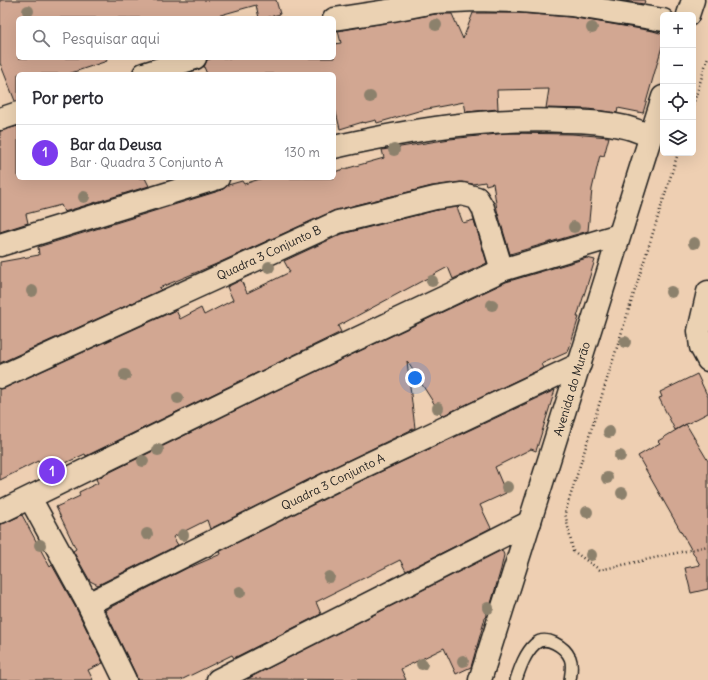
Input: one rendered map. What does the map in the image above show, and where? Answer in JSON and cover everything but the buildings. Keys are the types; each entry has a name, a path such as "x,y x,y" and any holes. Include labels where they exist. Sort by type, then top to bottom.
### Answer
{"street":[{"path":"336,19 393,10 434,1 475,0 520,1 571,5 660,20"},
{"path":"689,12 693,0"},
{"path":"150,72 188,60"},
{"name":"Avenida do Murão","path":"480,680 660,107"},
{"path":"0,119 16,114"},
{"path":"336,147 384,136 486,122 547,120 580,121 625,127 651,136"},
{"path":"0,245 211,180"},
{"name":"Quadra 3 Conjunto B","path":"0,376 338,222 435,198 462,194 477,198 483,208 502,270"},
{"path":"0,512 277,377 502,270 619,234"},
{"path":"704,353 699,331 708,292"},
{"name":"Quadra 3 Conjunto A","path":"88,604 339,478 580,364"},
{"path":"30,498 88,604 125,680"},
{"path":"218,680 530,522"}],"lane":[{"path":"516,680 525,658 535,644 542,640 554,642 564,650 570,659 570,680"}],"path":[{"path":"696,95 708,57"},
{"path":"677,156 565,513 573,551 600,570 708,546"}],"place":[{"name":"Bar da Deusa","path":"52,471"}]}
